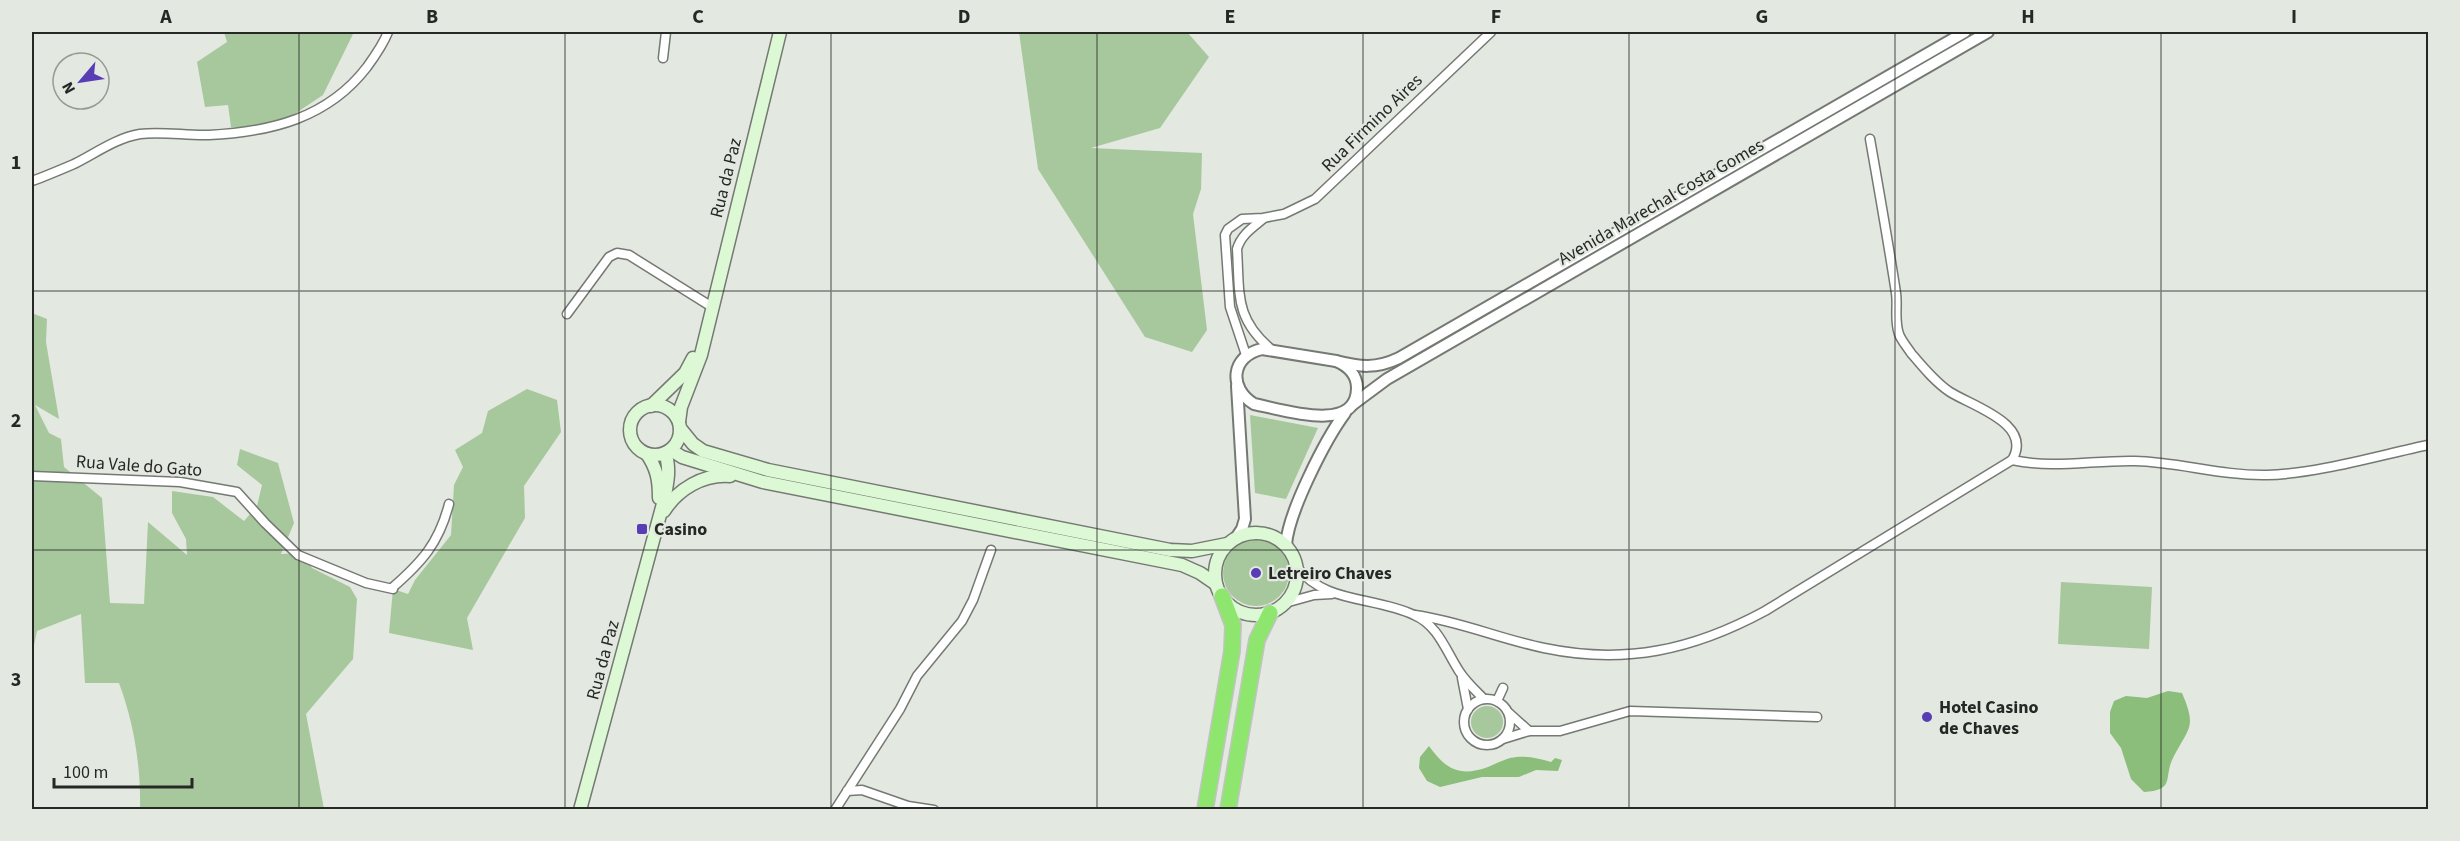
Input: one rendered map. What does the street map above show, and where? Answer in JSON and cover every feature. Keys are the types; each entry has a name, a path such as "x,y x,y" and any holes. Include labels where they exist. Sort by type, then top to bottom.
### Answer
{"highway":[{"path":"1205,810 1232,651 1233,625 1219,590"},
{"path":"1228,810 1257,640 1270,613"}],"main road":[{"name":"Rua da Paz","path":"705,333 780,32"},
{"path":"659,520 659,480 655,467 647,454 636,447 630,434 630,427 636,414 651,406 685,373 705,333"},
{"path":"659,520 668,481 668,452 679,436 681,407 701,355 705,333"},
{"path":"647,454 668,452 747,477 1182,566 1200,573 1239,611 1255,615 1270,613 1285,603 1295,588 1297,567 1293,556 1286,545 1269,535 1259,533 1192,551 1170,550 768,470 703,451 693,444 668,409 651,406"},
{"path":"659,520 670,501 691,485 721,476 747,477"},
{"name":"Rua da Paz","path":"580,810 659,520"},
{"path":"1219,590 1216,567 1219,556 1232,541"}],"street":[{"path":"32,181 75,164 124,138 143,134 237,133 302,118 331,104 354,84 376,54 388,32"},
{"path":"663,58 666,32"},
{"name":"Rua Firmino Aires","path":"1246,355 1230,307 1225,235 1228,229 1242,219 1284,214 1315,199 1491,32"},
{"name":"Avenida Marechal Costa Gomes","path":"1272,350 1364,368 1399,358 1965,32"},
{"name":"Avenida Marechal Costa Gomes","path":"1286,545 1289,524 1333,428 1349,408 1374,387 1988,32"},
{"path":"1297,567 1314,586 1335,594 1415,615 1439,618 1544,648 1633,656 1669,650 1734,628 2012,460 2016,453 2017,442 2003,422 1978,405 1949,391 1928,372 1899,336 1896,324 1896,297 1870,139"},
{"path":"1263,218 1239,243 1240,303 1245,320 1258,339 1272,350"},
{"path":"567,314 609,257 617,253 629,255 712,307"},
{"path":"1232,541 1242,529 1245,519 1237,369 1246,355 1262,349 1272,350"},
{"path":"1236,383 1246,399 1254,404 1330,417 1349,408 1356,396 1357,386 1354,377 1345,365 1336,361"},
{"path":"2012,460 2037,465 2110,461 2148,462 2220,473 2268,475 2320,468 2428,445"},
{"name":"Rua Vale do Gato","path":"32,476 180,482 237,492 298,555 366,583 393,589 412,571 438,538 449,504"},
{"path":"835,810 900,709 917,676 962,621 973,600 991,550"},
{"path":"1285,603 1314,595 1335,594"},
{"path":"1415,615 1431,626 1442,640 1460,672 1467,694 1468,709 1464,724 1468,736 1474,741 1488,745 1529,731 1560,731 1630,711 1816,717"},
{"path":"1460,672 1484,699"},
{"path":"1497,701 1503,688"},
{"path":"1468,709 1477,701 1484,699 1497,701 1529,731"},
{"path":"1503,739 1510,726 1508,712"},
{"path":"847,791 862,790 908,806 934,810"}],"shaded area":[{"path":"224,32 354,32 323,95 272,129 231,127 228,105 205,107 197,62 227,42"},
{"path":"1019,32 1187,32 1209,57 1160,128 1091,148 1202,153 1201,189 1193,214 1207,330 1192,352 1145,337 1038,169"},
{"path":"32,313 47,319 46,342 59,419 35,405 49,433 61,439 64,467 102,498 110,603 144,604 148,522 187,555 186,539 172,513 172,491 213,497 244,521 257,506 262,485 237,465 240,449 278,463 294,523 281,554 303,553 312,568 350,587 357,599 353,659 306,714 324,809 140,809 136,745 129,714 119,683 85,683 81,614 37,631 32,655"},
{"path":"527,389 557,400 561,432 524,486 525,518 467,618 473,650 389,633 393,589 408,594 415,580 451,535 454,485 463,467 455,450 482,433 488,411"},
{"path":"1250,415 1318,428 1286,499 1255,493"},
{"path":"1256,540 1269,543 1279,550 1286,560 1289,573 1286,586 1279,596 1269,603 1256,606 1243,603 1233,596 1226,586 1223,573 1226,560 1233,550 1243,543"},
{"path":"2061,582 2152,587 2149,649 2058,644"},
{"path":"2168,691 2182,693 2189,714 2189,727 2170,765 2165,786 2144,792 2131,779 2121,748 2110,733 2110,712 2114,701 2126,696 2147,698"},
{"path":"1487,706 1499,710 1503,722 1499,734 1487,738 1475,734 1471,722 1475,710"},
{"path":"1429,746 1441,761 1462,771 1478,770 1516,757 1531,757 1551,762 1555,758 1562,760 1558,771 1536,770 1519,777 1482,777 1440,787 1427,781 1419,768 1420,757"}],"place":[{"name":"Casino","path":"642,529"},
{"name":"Letreiro Chaves","path":"1256,573"},
{"name":"Hotel Casino de Chaves","path":"1927,717"}]}
